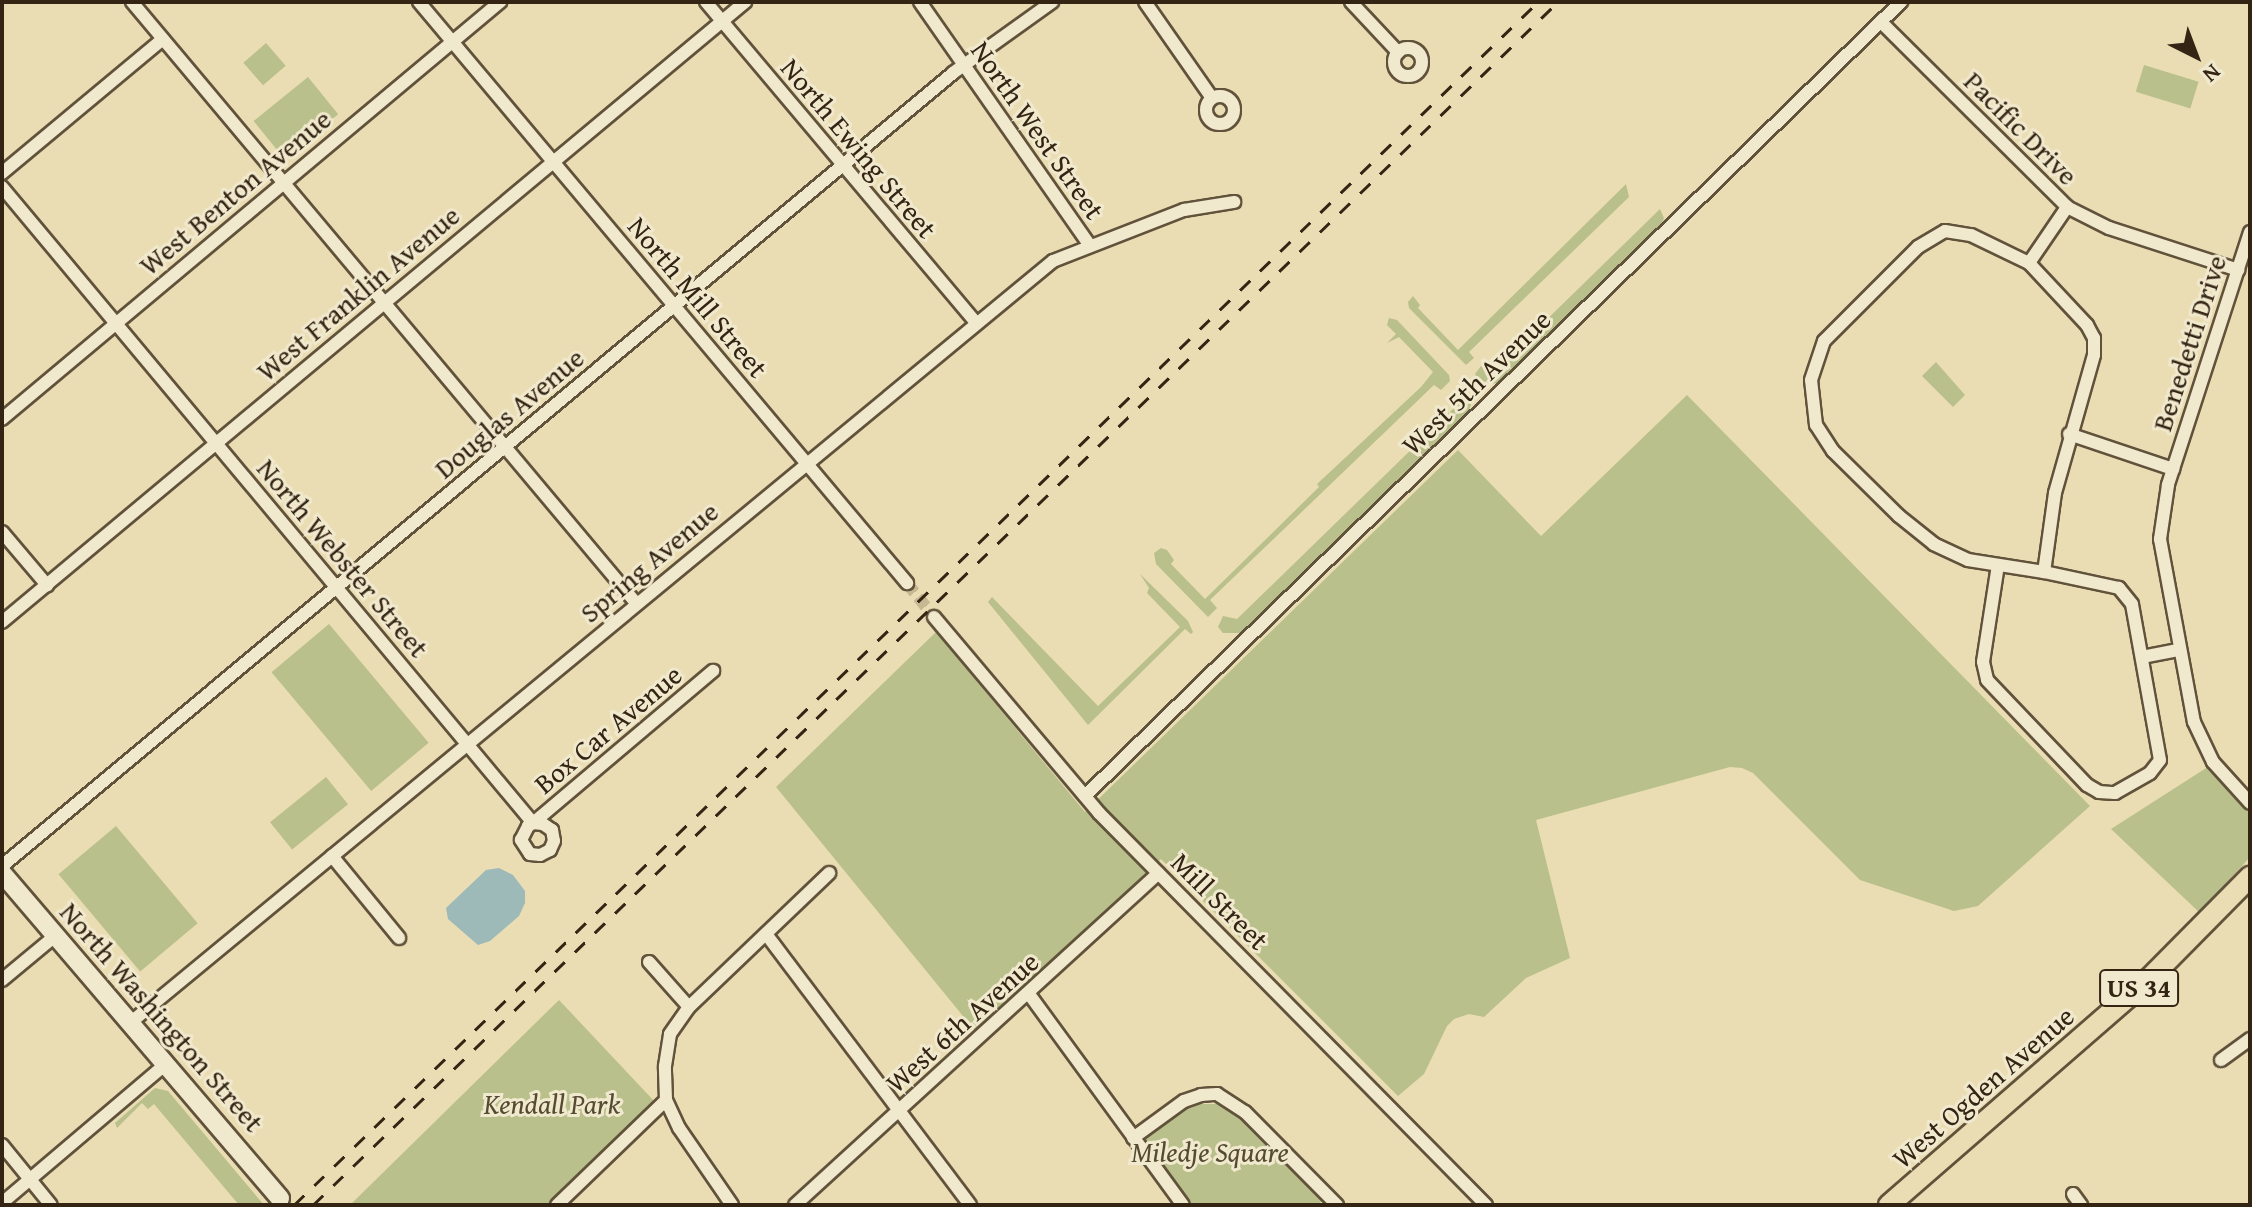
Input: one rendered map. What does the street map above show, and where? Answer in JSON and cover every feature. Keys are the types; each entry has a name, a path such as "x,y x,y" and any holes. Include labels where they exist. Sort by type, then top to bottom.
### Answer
{"main road":[{"name":"North Washington Street","path":"2,873 280,1198"},
{"name":"West Ogden Avenue","path":"1889,1205 2149,979 2250,877"}],"street":[{"path":"132,2 636,603"},
{"name":"North Mill Street","path":"419,2 907,583"},
{"name":"West Benton Avenue","path":"2,419 500,2"},
{"name":"North Ewing Street","path":"706,2 976,323"},
{"name":"West Franklin Avenue","path":"2,622 745,2"},
{"name":"North West Street","path":"920,2 1090,246"},
{"name":"Douglas Avenue","path":"2,866 963,65 1052,2"},
{"path":"1145,2 1212,98"},
{"path":"1351,2 1398,52"},
{"name":"West 5th Avenue","path":"1085,796 1901,2"},
{"name":"Pacific Drive","path":"1881,22 2067,207 2109,228 2238,270"},
{"path":"2,173 163,39"},
{"name":"North Webster Street","path":"2,187 533,823"},
{"name":"Spring Avenue","path":"130,1023 1053,261 1184,210 1234,202"},
{"path":"2029,263 2067,207"},
{"path":"1998,565 1983,672 1998,696 2087,785 2099,792 2115,793 2150,773 2160,760 2132,604 2125,591 2114,586 1951,554 1917,533 1823,437 1813,411 1811,380 1817,357 1833,328 1936,234 1962,231 2029,263 2087,325 2094,338 2094,355 2069,434 2055,493 2044,572"},
{"name":"Benedetti Drive","path":"2250,232 2173,469 2163,507 2160,539 2179,650 2200,738 2222,774 2250,803"},
{"name":"Benedetti Drive","path":"2069,434 2173,469"},
{"path":"2,532 47,585"},
{"name":"Mill Street","path":"934,617 1085,796 1486,1205"},
{"path":"2142,657 2179,650"},
{"name":"Box Car Avenue","path":"533,823 713,671"},
{"path":"332,856 399,938"},
{"path":"732,1205 679,1126 666,1100 668,1043 676,1022 689,1007 829,873"},
{"name":"West 6th Avenue","path":"795,1205 1158,873"},
{"path":"766,934 970,1205"},
{"path":"2,980 55,936"},
{"path":"649,962 689,1007"},
{"path":"1029,994 1183,1205"},
{"path":"2221,1060 2250,1039"},
{"path":"2,1203 166,1064"},
{"path":"1133,1138 1184,1101 1217,1094 1245,1112 1337,1205"},
{"path":"557,1205 666,1100"},
{"path":"2,1145 51,1205"}],"green space":[{"path":"266,43 286,66 263,85 243,63"},
{"path":"2144,65 2199,82 2190,108 2136,92"},
{"path":"308,77 338,114 284,158 254,121"},
{"path":"1626,184 1629,197 1469,352 1474,358 1466,365 1409,308 1408,302 1413,296 1420,305 1418,308 1458,350"},
{"path":"1660,209 1664,218 1661,226 1500,383 1489,384 1477,378 1475,374 1481,366 1491,374"},
{"path":"1389,318 1397,320 1449,375 1450,381 1441,390 1434,385 1210,600 1217,608 1208,617 1156,564 1154,553 1161,548 1167,550 1174,560 1171,564 1205,599 1319,487 1317,484 1421,387 1433,372 1399,337 1387,343 1396,334 1387,325"},
{"path":"1936,362 1965,395 1953,407 1922,376"},
{"path":"1460,390 1468,394 1472,402 1467,415 1242,633 1223,633 1218,627 1223,616 1237,619 1455,407 1453,397"},
{"path":"1687,395 2090,806 1978,906 1954,911 1860,880 1753,773 1742,768 1730,767 1536,820 1570,958 1526,978 1484,1017 1469,1014 1454,1019 1447,1026 1424,1074 1398,1096 1161,859 976,1032 776,787 936,632 1085,812 1458,450 1541,536"},
{"path":"1140,574 1188,621 1193,632 1191,634 1185,629 1088,725 988,602 992,597 1098,706 1180,627 1147,593 1149,588"},
{"path":"329,624 429,743 371,791 272,672"},
{"path":"2214,763 2250,803 2250,857 2200,913 2111,829"},
{"path":"326,777 348,804 292,850 270,822"},
{"path":"116,826 198,923 140,971 59,874"},
{"name":"Kendall Park","path":"559,1000 655,1102 548,1205 350,1205"},
{"path":"155,1088 168,1091 264,1205 239,1205 154,1104 148,1109 142,1103 117,1128 115,1123"},
{"name":"Miledje Square","path":"1197,1104 1221,1104 1242,1117 1323,1200 1317,1205 1190,1205 1141,1140 1185,1108"}],"water":[{"path":"499,868 513,875 525,891 525,903 519,916 490,941 478,945 448,919 446,908 486,870"}],"tunnel":[{"path":"907,583 934,617"}],"railway":[{"path":"294,1205 1538,2"},
{"path":"313,1205 1558,2"}]}
